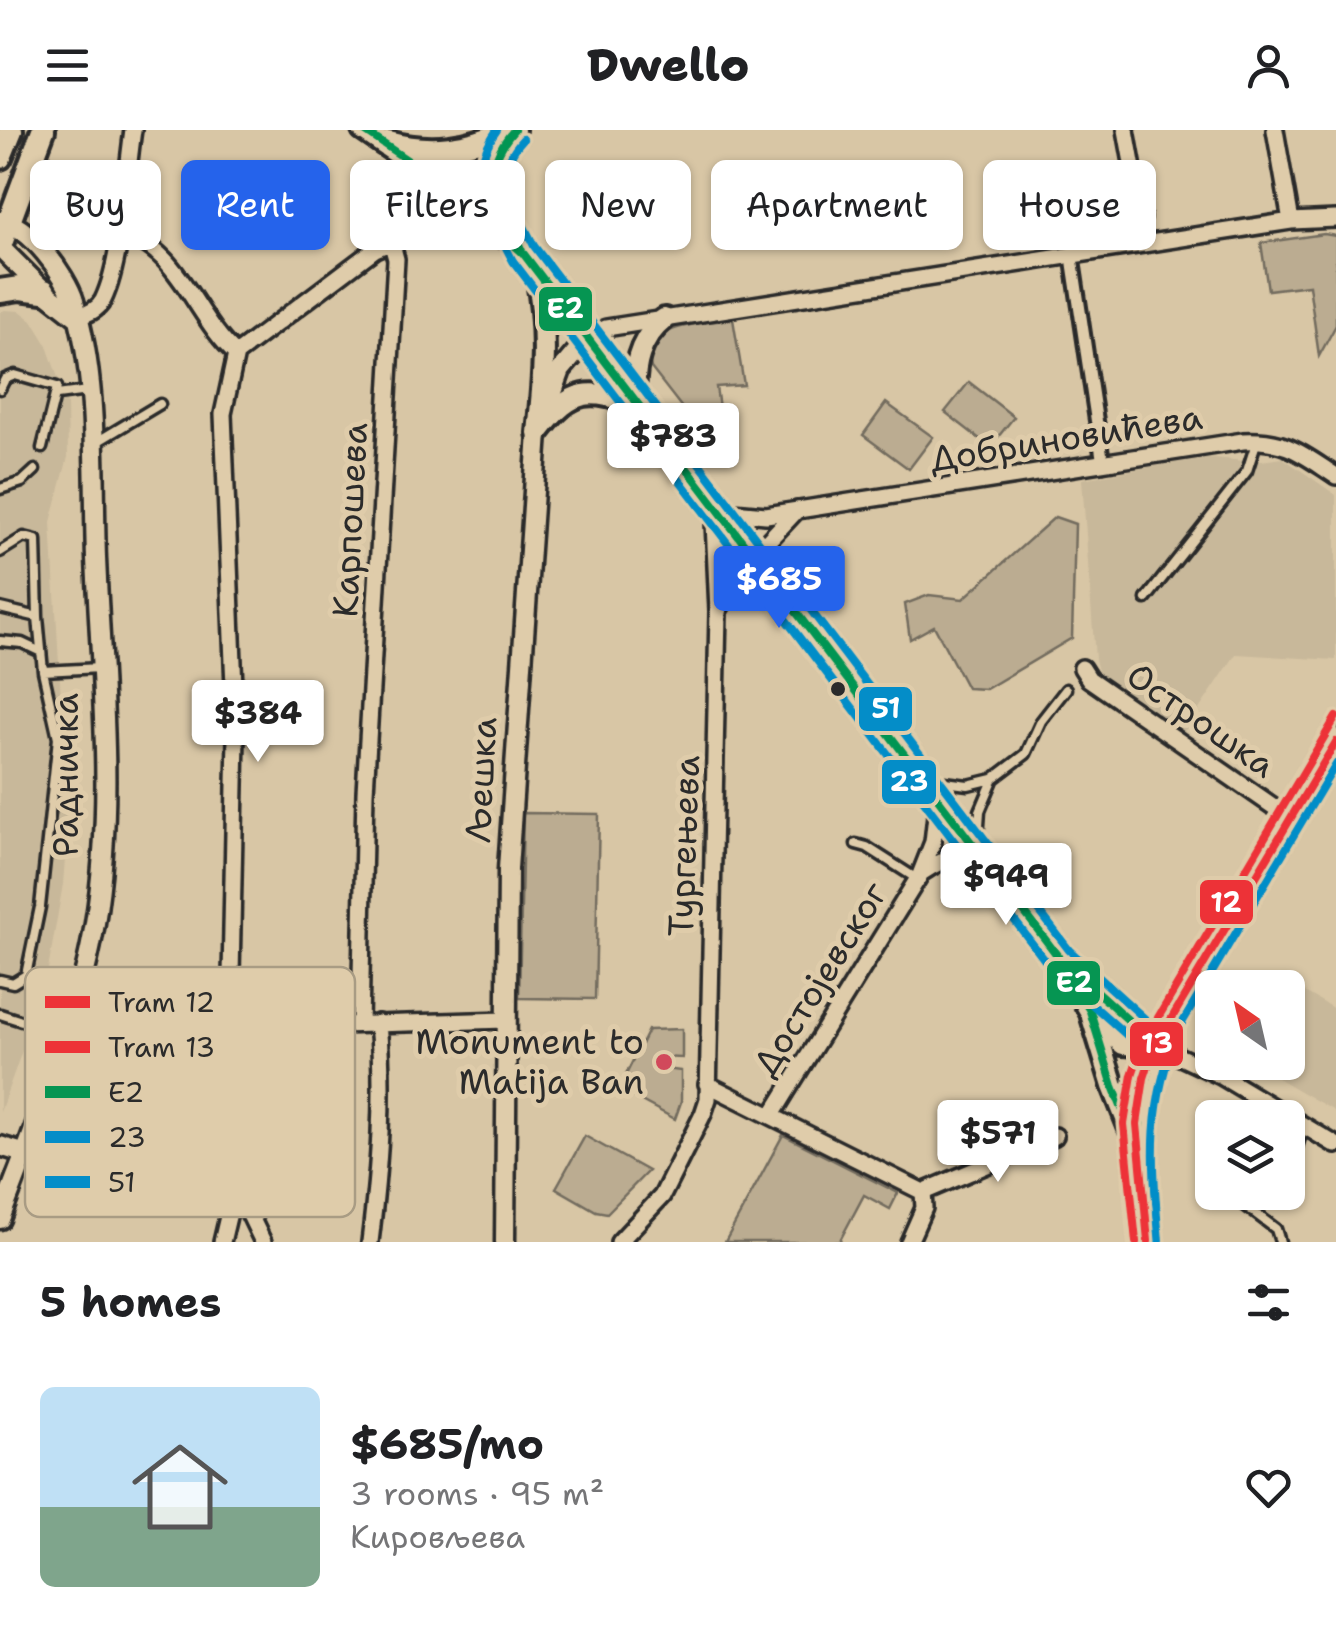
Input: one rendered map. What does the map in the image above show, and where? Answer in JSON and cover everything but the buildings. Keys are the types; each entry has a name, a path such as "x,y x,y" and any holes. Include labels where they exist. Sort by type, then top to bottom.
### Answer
{"main road":[{"path":"0,158 10,130"},
{"path":"0,246 4,221 43,130"},
{"path":"372,135 418,148 463,148 511,130"},
{"path":"511,130 499,149 493,190 530,261 1060,959 1090,1010 1113,1086 1139,1152"},
{"path":"372,135 457,194 530,261 545,319 546,353 538,433"},
{"path":"0,291 20,288 44,292"},
{"path":"638,401 637,359 643,342 664,319"},
{"path":"538,433 564,402 581,394 596,392 638,401"},
{"path":"1147,1242 1139,1152 1140,1106 1146,1074 1157,1046 1336,740"},
{"path":"1060,959 1157,1046"},
{"path":"1090,1010 1124,1044 1157,1046"}],"street":[{"path":"129,160 133,130"},
{"path":"1126,130 1131,160"},
{"path":"1275,130 1292,221"},
{"path":"588,338 606,328 1292,221 1336,219"},
{"name":"Радничка","path":"4,221 35,240 66,282 77,316 89,391 106,804 100,876 85,967"},
{"path":"0,246 44,292 77,316 90,313 104,299 115,250"},
{"path":"154,250 236,354"},
{"path":"231,967 236,737 222,414 236,354 376,250"},
{"name":"Карпошева","path":"360,1024 365,792 396,259 393,250"},
{"path":"1073,264 1103,464"},
{"name":"Љешка","path":"505,1242 510,813 538,433 561,370 588,338"},
{"name":"Добриновићева","path":"717,506 766,516 1256,440 1294,447 1336,476"},
{"name":"Тургењева","path":"620,1242 659,1209 703,1114 707,1084 717,506"},
{"path":"718,611 730,592 744,582 773,580 767,542 797,510"},
{"name":"Острошка","path":"1082,668 1089,679 1290,818"},
{"name":"Достојевског","path":"772,1115 918,877 934,842 938,798"},
{"name":"Достојевског","path":"918,877 938,862 953,857 969,858 992,867"},
{"path":"355,1024 506,1020"},
{"path":"370,1242 380,1136 382,1062 378,1023"},
{"path":"1157,1046 1221,1076 1258,1100"},
{"path":"707,1084 924,1192"},
{"path":"1305,1130 1336,1145"},
{"path":"924,1192 1055,1136"},
{"path":"0,1146 23,1154"},
{"name":"Радничка","path":"0,1219 25,1148"},
{"path":"0,1158 23,1154"},
{"path":"909,1242 924,1208 924,1192"},
{"path":"222,1242 228,1217"},
{"path":"252,1217 264,1242"}],"lane":[{"path":"0,389 15,374 58,389 42,448"},
{"path":"57,395 89,391"},
{"path":"92,445 160,404"},
{"path":"1146,599 1247,471 1256,440"},
{"path":"0,489 22,482 35,470"},
{"path":"0,552 24,537 36,540 41,652 58,738 40,907 28,967"},
{"path":"0,608 38,617"},
{"path":"0,640 22,643 41,652"},
{"path":"44,671 100,668"},
{"path":"925,780 968,786 993,779 1028,750 1041,721 1066,689"},
{"path":"977,848 980,811 993,779"},
{"path":"856,844 918,877"},
{"path":"0,980 13,984 25,976"},
{"path":"0,1014 25,1022"},
{"path":"1250,1210 1276,1230 1280,1242"}],"shaded area":[{"path":"1324,234 1336,236 1336,325 1319,356 1309,285 1268,290 1261,243"},
{"path":"20,311 32,320 46,343 67,404 68,457 51,522 68,823 63,884 48,967 25,967 25,1043 0,1112 0,312"},
{"path":"733,319 744,385 716,387 720,415 711,414 693,422 651,368 650,353 655,342 677,328"},
{"path":"969,382 1014,417 990,447 945,412"},
{"path":"886,403 933,437 909,469 863,435"},
{"path":"1205,457 1253,462 1283,458 1336,495 1336,660 1236,654 1178,741 1099,675 1082,479"},
{"path":"1055,517 1075,524 1072,638 986,689 967,688 934,626 910,639 905,604 929,595 963,599"},
{"path":"523,813 599,814 595,999 519,998"},
{"path":"1305,992 1336,1010 1336,1112 1280,1080 1305,1080"},
{"path":"682,1029 682,1058 659,1057 658,1068 681,1071 681,1102 675,1119 619,1089 648,1030"},
{"path":"783,1135 898,1193 890,1209 864,1195 839,1242 725,1242"},
{"path":"585,1136 648,1171 607,1213 596,1211 556,1188"}],"tram line":[{"name":"12","path":"1136,1242 1124,1124 1132,1075 1143,1043 1336,717"},
{"name":"13","path":"1148,1241 1137,1124 1144,1078 1154,1048 1336,742"}],"transit line":[{"name":"E2","path":"363,130 457,194 523,253 1060,959 1090,1011 1139,1152 1147,1242"},
{"name":"23","path":"497,130 487,147 481,180 489,212 513,261 1050,967 1149,1055"},
{"name":"E2","path":"514,130 497,158 493,190 522,251"},
{"name":"51","path":"523,139 507,166 506,179 513,205 534,246 1069,950 1165,1037"},
{"name":"51","path":"1134,1242 1129,1127 1138,1074 1157,1016 1325,734"},
{"name":"23","path":"1159,1241 1154,1133 1161,1083 1179,1028 1336,764"},
{"name":"E2","path":"1077,974 1157,1046 1142,1096 1139,1148"}],"place":[{"name":"Monument to Matija Ban","path":"664,1062"}]}
